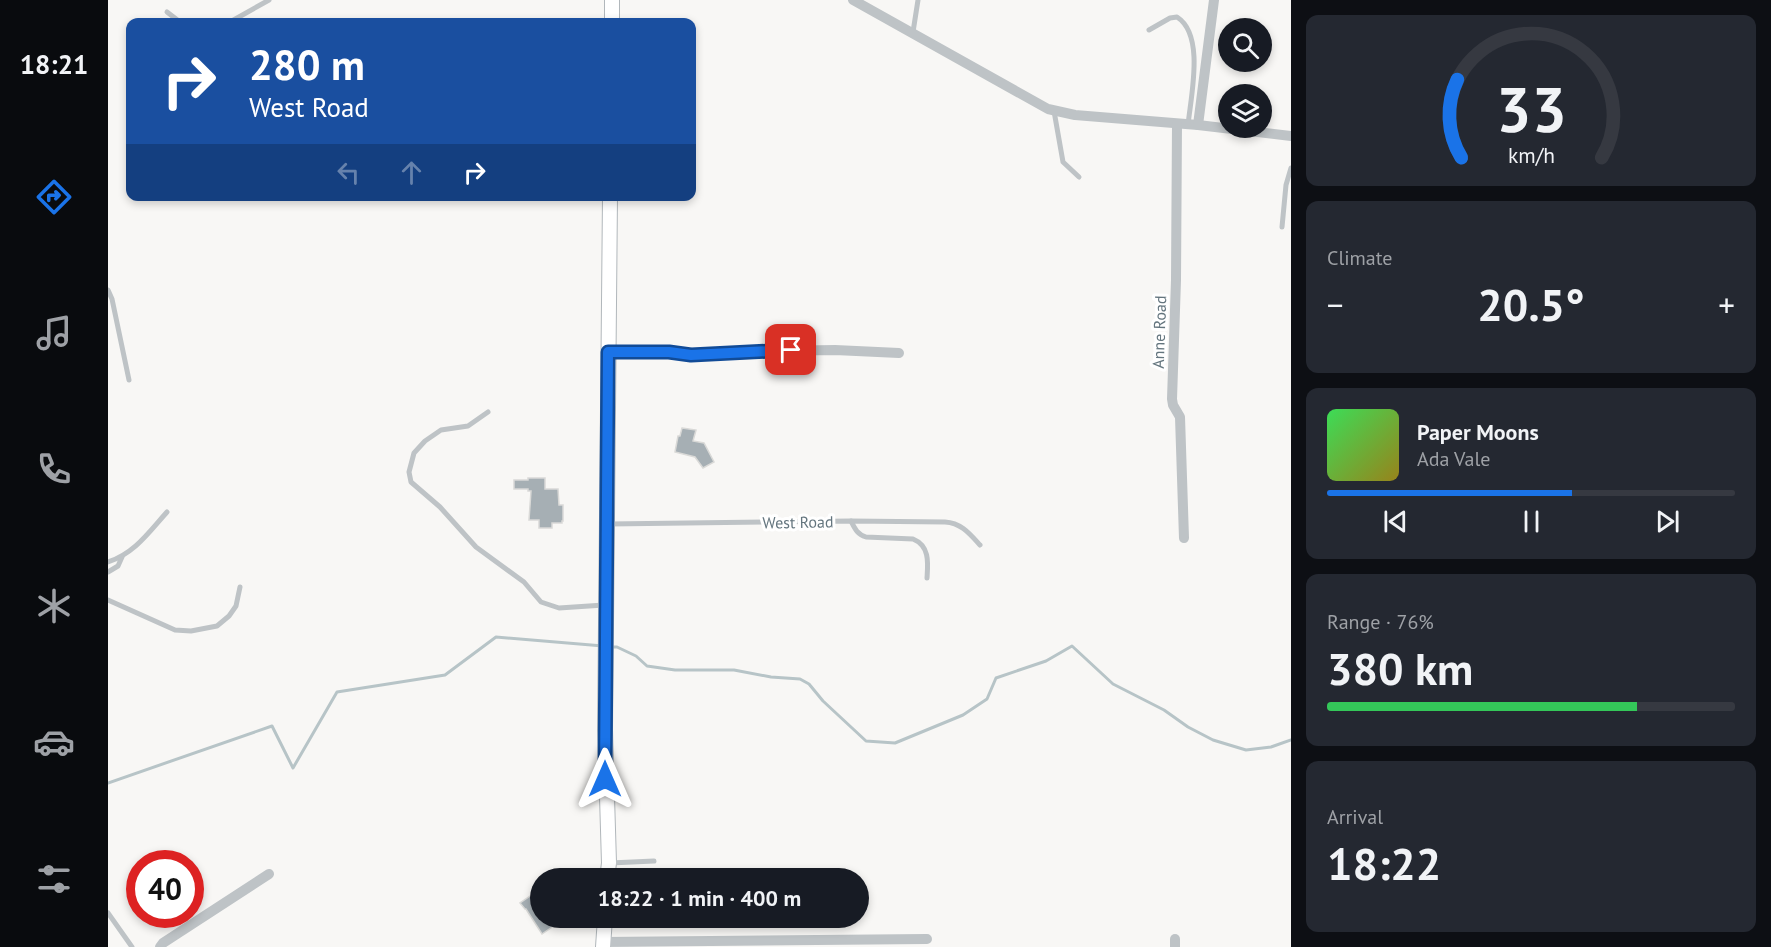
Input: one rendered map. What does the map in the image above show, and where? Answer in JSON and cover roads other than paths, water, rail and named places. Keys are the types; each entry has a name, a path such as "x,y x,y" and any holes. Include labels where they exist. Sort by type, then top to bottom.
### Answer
{"street":[{"path":"612,0 612,18"},
{"path":"853,0 1030,100 1054,111 1291,136"},
{"name":"Anne Road","path":"1184,538 1179,417 1172,399 1176,280 1188,125 1214,0"},
{"path":"608,868 605,779 610,201"},
{"path":"608,352 669,352 687,355 835,350 899,352"},
{"path":"160,947 269,874"},
{"path":"604,928 603,945 927,939"}],"lane":[{"path":"237,18 269,0"},
{"path":"912,34 918,0"},
{"path":"167,12 175,18"},
{"path":"1149,30 1170,18 1177,17 1184,21 1188,28 1194,47 1188,125"},
{"path":"1054,111 1064,162 1079,177"},
{"path":"1282,227 1286,184 1291,168"},
{"path":"108,290 112,299 129,380"},
{"path":"488,412 468,426 441,430 425,441 414,453 409,472 411,482 440,507 476,547 524,582 541,602 559,608 606,605"},
{"path":"108,562 122,557 145,538 167,512"},
{"path":"851,521 860,535 866,537 919,541 927,552 927,578"},
{"name":"West Road","path":"607,524 952,522 965,529 980,545"},
{"path":"108,572 118,566 122,557"},
{"path":"108,600 175,630 198,631 217,626 229,616 236,606 240,587"},
{"path":"609,863 654,861"},
{"path":"108,914 132,947"}],"waterway":[{"path":"108,783 272,726 293,768 337,692 445,675 496,637 603,646"},
{"path":"609,647 617,647 636,656 647,666 675,670 734,670 771,677 800,679 809,684 823,701 866,741 895,743 963,715 987,699 996,678 1046,661 1072,646 1113,684 1164,710 1188,727 1213,740 1246,750 1271,747 1291,740"}]}
